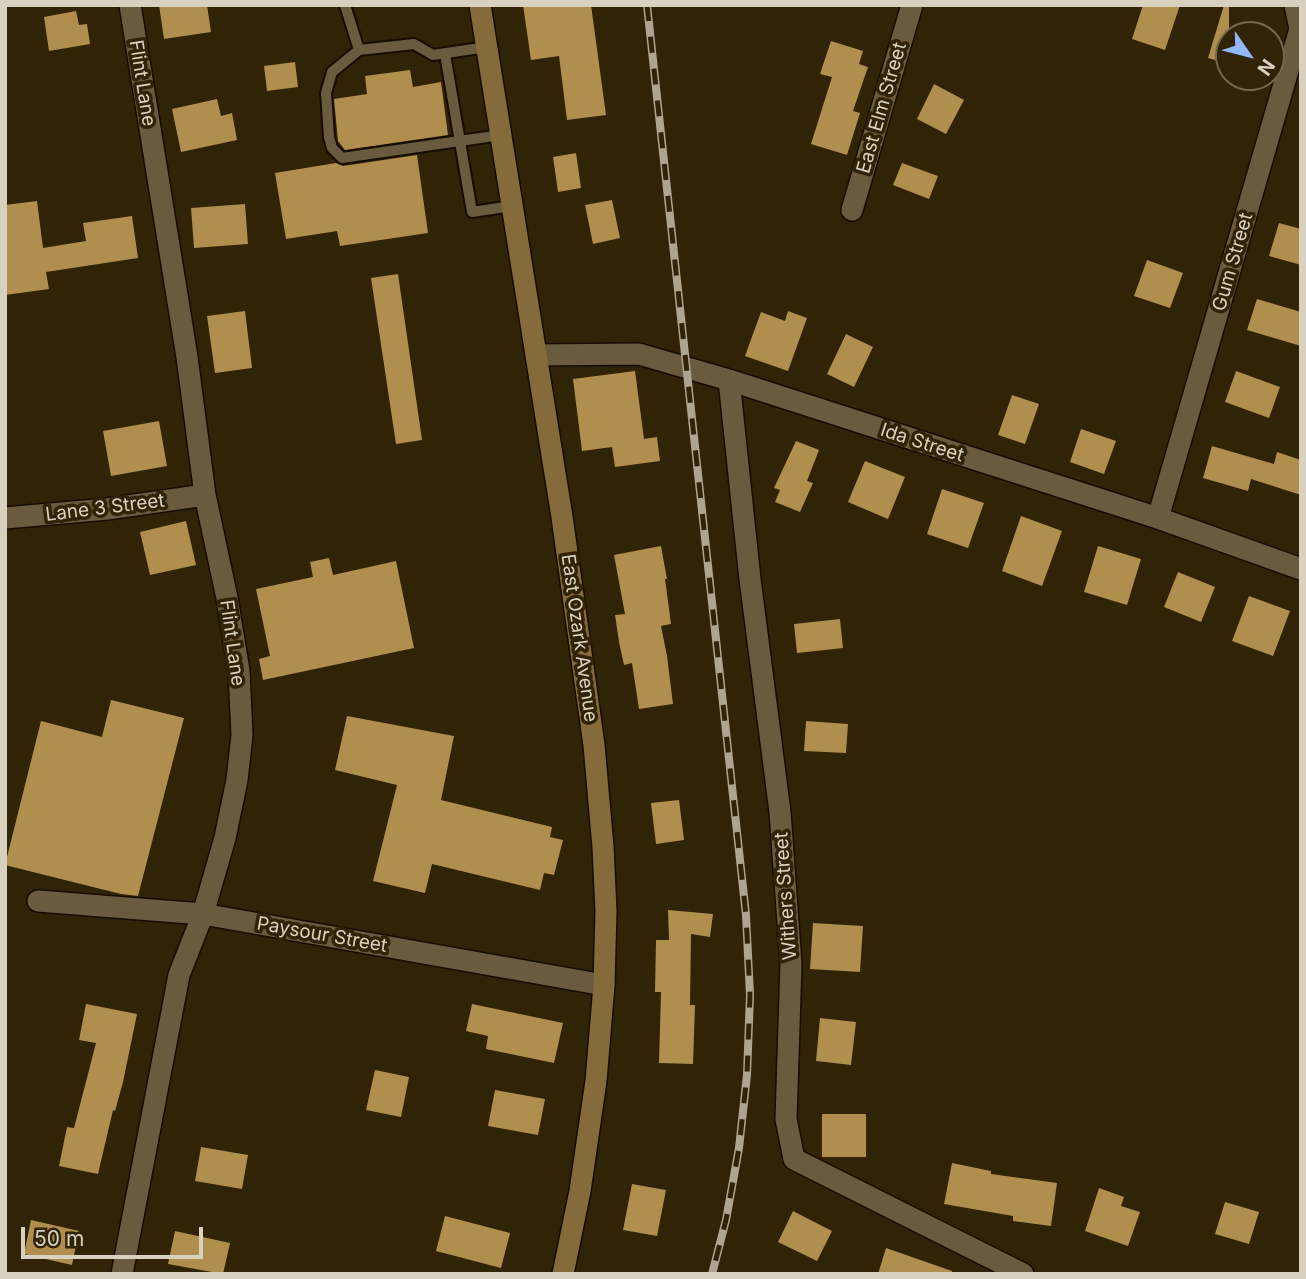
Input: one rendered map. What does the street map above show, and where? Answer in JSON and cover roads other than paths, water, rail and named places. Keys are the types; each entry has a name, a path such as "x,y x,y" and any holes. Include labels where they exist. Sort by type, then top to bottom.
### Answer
{"main road":[{"name":"East Ozark Avenue","path":"480,5 562,517 594,745 605,898 604,985 594,1094 580,1191 563,1274"}],"street":[{"name":"Flint Lane","path":"122,1274 179,975 203,914 225,838 237,780 242,735 239,671 205,495 187,357 130,5"},
{"name":"East Elm Street","path":"852,210 912,5"},
{"name":"Gum Street","path":"1158,518 1300,29 1295,5"},
{"name":"Ida Street","path":"536,355 639,354 729,380 1158,518 1301,569"},
{"name":"Withers Street","path":"729,380 750,579 780,812 791,964 786,1119 794,1158 1023,1274"},
{"name":"Lane 3 Street","path":"5,518 66,514 205,495"},
{"name":"Paysour Street","path":"38,901 203,914 604,985"}],"lane":[{"path":"345,5 359,50"},
{"path":"487,47 433,55 414,44 359,50 332,72 326,93 329,137 332,148 342,159 501,135"},
{"path":"445,54 472,212 512,206"}],"railway":[{"path":"647,5 746,915 750,995 747,1075 739,1148 726,1220 712,1274"}]}
